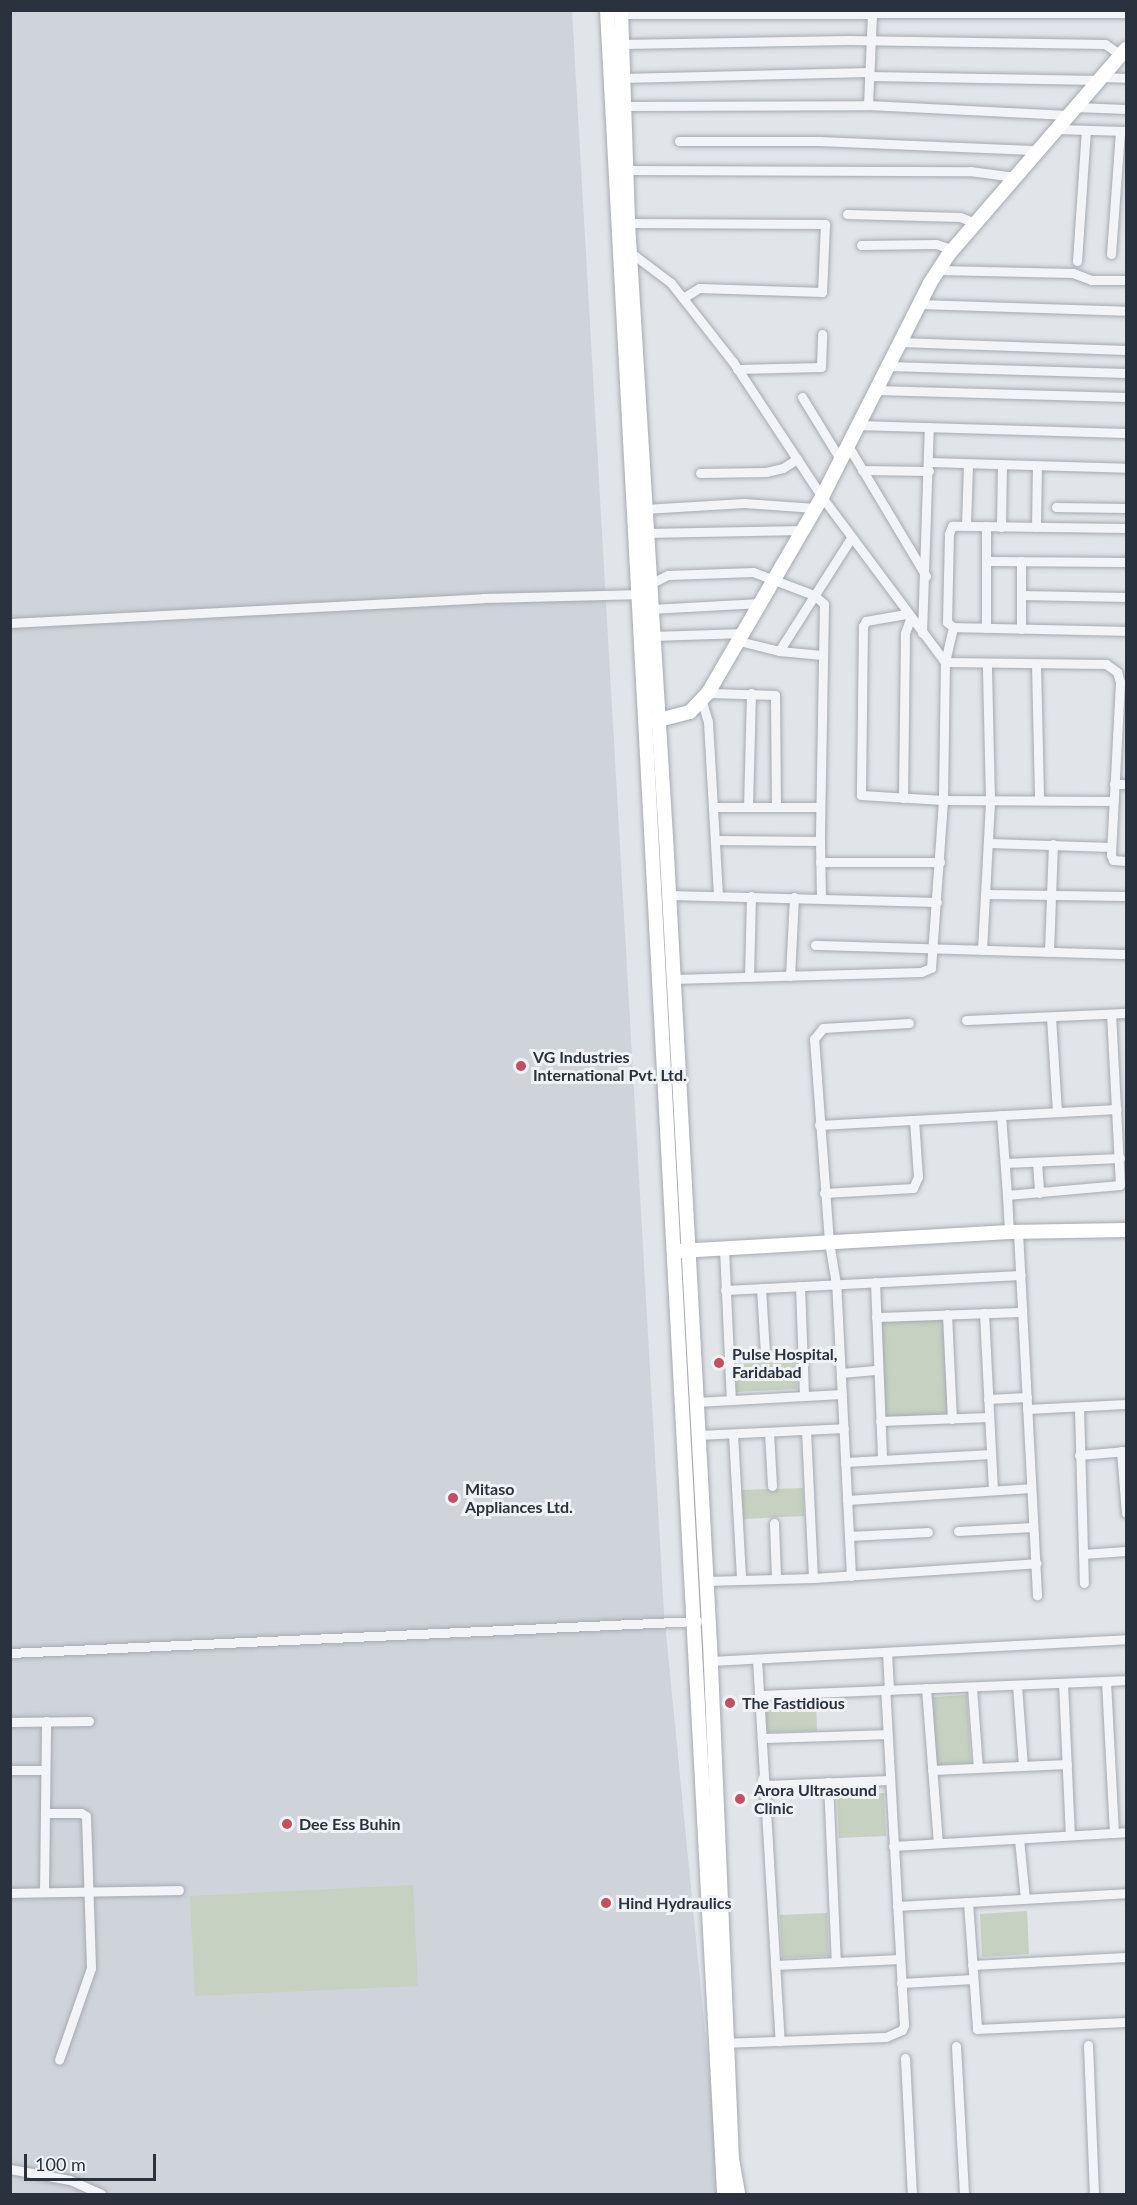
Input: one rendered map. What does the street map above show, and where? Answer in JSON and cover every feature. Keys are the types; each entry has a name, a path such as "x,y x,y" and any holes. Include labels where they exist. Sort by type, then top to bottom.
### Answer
{"street":[{"path":"607,10 644,591 650,609 659,722 708,1615 724,2194"},
{"path":"738,2194 732,2159 721,2043 693,1615 643,723 645,533 622,106 621,12 1126,13"},
{"path":"868,105 872,13"},
{"path":"621,44 870,41 1105,44 1124,52 953,249 938,270 818,503 705,697 690,712 659,722 643,723"},
{"path":"621,78 869,74 1126,78"},
{"path":"622,106 868,105 1071,111 1126,109"},
{"path":"1056,129 1123,131 1111,254"},
{"path":"1077,261 1086,130"},
{"path":"679,141 819,141 1038,150"},
{"path":"625,170 970,171 1015,177"},
{"path":"847,214 960,217 976,223"},
{"path":"628,223 825,224 822,292 699,288 683,298"},
{"path":"861,245 936,244 953,249"},
{"path":"630,252 656,269 683,298 737,369 796,459 818,503 851,538 945,663"},
{"path":"938,270 1073,273 1091,280 1126,280"},
{"path":"919,304 1126,311"},
{"path":"737,369 821,367 822,334"},
{"path":"899,342 1126,350"},
{"path":"887,366 1126,373"},
{"path":"875,390 1126,397"},
{"path":"802,397 840,459"},
{"path":"857,425 1126,433"},
{"path":"922,633 926,576 929,427"},
{"path":"847,444 926,576"},
{"path":"700,473 776,470 796,459"},
{"path":"862,470 968,464 1126,468"},
{"path":"966,525 968,464"},
{"path":"1001,527 1002,465"},
{"path":"1036,527 1037,466"},
{"path":"644,509 744,503 818,503"},
{"path":"1056,507 1126,508"},
{"path":"1126,528 952,526 949,534 947,622 953,627 1126,631"},
{"path":"986,526 986,628"},
{"path":"645,533 802,530"},
{"path":"779,651 851,538"},
{"path":"987,561 1126,562"},
{"path":"1021,561 1021,629"},
{"path":"10,623 644,591 668,575 753,572 775,578 814,595 824,604 819,807 821,897"},
{"path":"1021,595 1126,597"},
{"path":"650,609 761,603"},
{"path":"903,798 905,633 908,616"},
{"path":"908,616 866,621 863,626 859,791 864,797 990,801 1113,801"},
{"path":"673,979 926,971 933,964 943,800 945,663 953,627"},
{"path":"652,636 742,637 779,651 822,655"},
{"path":"945,663 1106,664 1117,672 1120,682 1111,847 1113,860 1126,861"},
{"path":"982,950 990,801 987,663"},
{"path":"1036,664 1039,800"},
{"path":"705,697 751,693 771,694 777,699 776,807"},
{"path":"748,807 751,693"},
{"path":"705,697 718,896"},
{"path":"1114,784 1126,784"},
{"path":"713,807 819,807"},
{"path":"715,840 820,841"},
{"path":"989,843 1111,847"},
{"path":"1049,952 1053,844"},
{"path":"820,862 940,862"},
{"path":"986,894 1126,896"},
{"path":"669,895 821,897 937,902"},
{"path":"749,977 751,896"},
{"path":"790,976 794,897"},
{"path":"814,945 1126,954"},
{"path":"1007,1196 1115,1188 1121,1181 1111,1014"},
{"path":"966,1020 1126,1014"},
{"path":"1051,1017 1057,1112"},
{"path":"851,1576 836,1284 824,1193 816,1032 909,1023"},
{"path":"819,1125 1117,1109"},
{"path":"1001,1115 1007,1196 1021,1275 1037,1596"},
{"path":"824,1193 913,1188 918,1177 914,1120"},
{"path":"1005,1163 1120,1158"},
{"path":"1038,1162 1039,1193"},
{"path":"672,1252 1014,1232 1126,1230"},
{"path":"724,1248 731,1400"},
{"path":"726,1290 1021,1275"},
{"path":"875,1282 882,1460"},
{"path":"800,1286 804,1396"},
{"path":"761,1288 765,1353"},
{"path":"876,1317 1023,1312"},
{"path":"984,1313 993,1490"},
{"path":"947,1314 952,1419"},
{"path":"841,1372 878,1370"},
{"path":"696,1402 842,1394"},
{"path":"988,1399 1027,1397"},
{"path":"1027,1408 1079,1408 1126,1404"},
{"path":"1079,1408 1084,1583"},
{"path":"880,1421 989,1417"},
{"path":"698,1435 844,1428"},
{"path":"806,1430 813,1578"},
{"path":"769,1432 772,1486"},
{"path":"733,1434 741,1579"},
{"path":"1079,1455 1124,1451 1126,1513"},
{"path":"845,1462 991,1454"},
{"path":"847,1500 1031,1488"},
{"path":"774,1523 776,1577"},
{"path":"958,1530 1033,1527"},
{"path":"849,1536 928,1532"},
{"path":"1083,1554 1126,1551"},
{"path":"705,1581 851,1576 1036,1563"},
{"path":"10,1653 708,1615"},
{"path":"710,1661 1126,1640"},
{"path":"721,2043 895,2034 904,2025 887,1734 887,1652"},
{"path":"757,1659 780,2041"},
{"path":"759,1695 1126,1680"},
{"path":"1106,1681 1114,1833"},
{"path":"1063,1683 1070,1835"},
{"path":"1017,1685 1023,1766"},
{"path":"972,1686 978,1768"},
{"path":"926,1688 938,1843"},
{"path":"44,1891 46,1721"},
{"path":"10,1722 89,1721"},
{"path":"762,1738 887,1734"},
{"path":"932,1770 1067,1764"},
{"path":"10,1770 45,1770"},
{"path":"764,1785 890,1780"},
{"path":"828,1782 836,1962"},
{"path":"45,1813 81,1813 86,1816 91,1968 59,2060"},
{"path":"893,1846 1126,1832"},
{"path":"1019,1839 1025,1899"},
{"path":"10,1893 179,1890"},
{"path":"897,1906 1126,1893"},
{"path":"968,1902 977,2029 1126,2022"},
{"path":"972,1965 1126,1957"},
{"path":"775,1965 900,1959"},
{"path":"901,1983 973,1979"},
{"path":"1088,2045 1094,2194"},
{"path":"956,2046 964,2194"},
{"path":"905,2058 912,2194"},
{"path":"10,2169 70,2180 101,2194"}],"shaded area":[{"path":"11,11 572,11 664,1613 721,2194 11,2194"}],"green space":[{"path":"944,1320 948,1415 884,1417 880,1322"},
{"path":"796,1361 797,1389 735,1392 734,1364"},
{"path":"803,1488 804,1516 743,1519 741,1490"},
{"path":"967,1695 971,1763 936,1765 933,1697"},
{"path":"816,1701 817,1731 766,1732 765,1702"},
{"path":"884,1793 886,1836 839,1838 837,1796"},
{"path":"413,1885 418,1986 195,1996 190,1896"},
{"path":"1027,1911 1029,1954 982,1957 980,1914"},
{"path":"827,1913 829,1956 782,1958 780,1915"}],"place":[{"name":"VG Industries International Pvt. Ltd.","path":"521,1066"},
{"name":"Pulse Hospital, Faridabad","path":"719,1363"},
{"name":"Mitaso Appliances Ltd.","path":"453,1498"},
{"name":"The Fastidious","path":"730,1703"},
{"name":"Arora Ultrasound Clinic","path":"740,1799"},
{"name":"Dee Ess Buhin","path":"287,1824"},
{"name":"Hind Hydraulics","path":"606,1903"}]}
